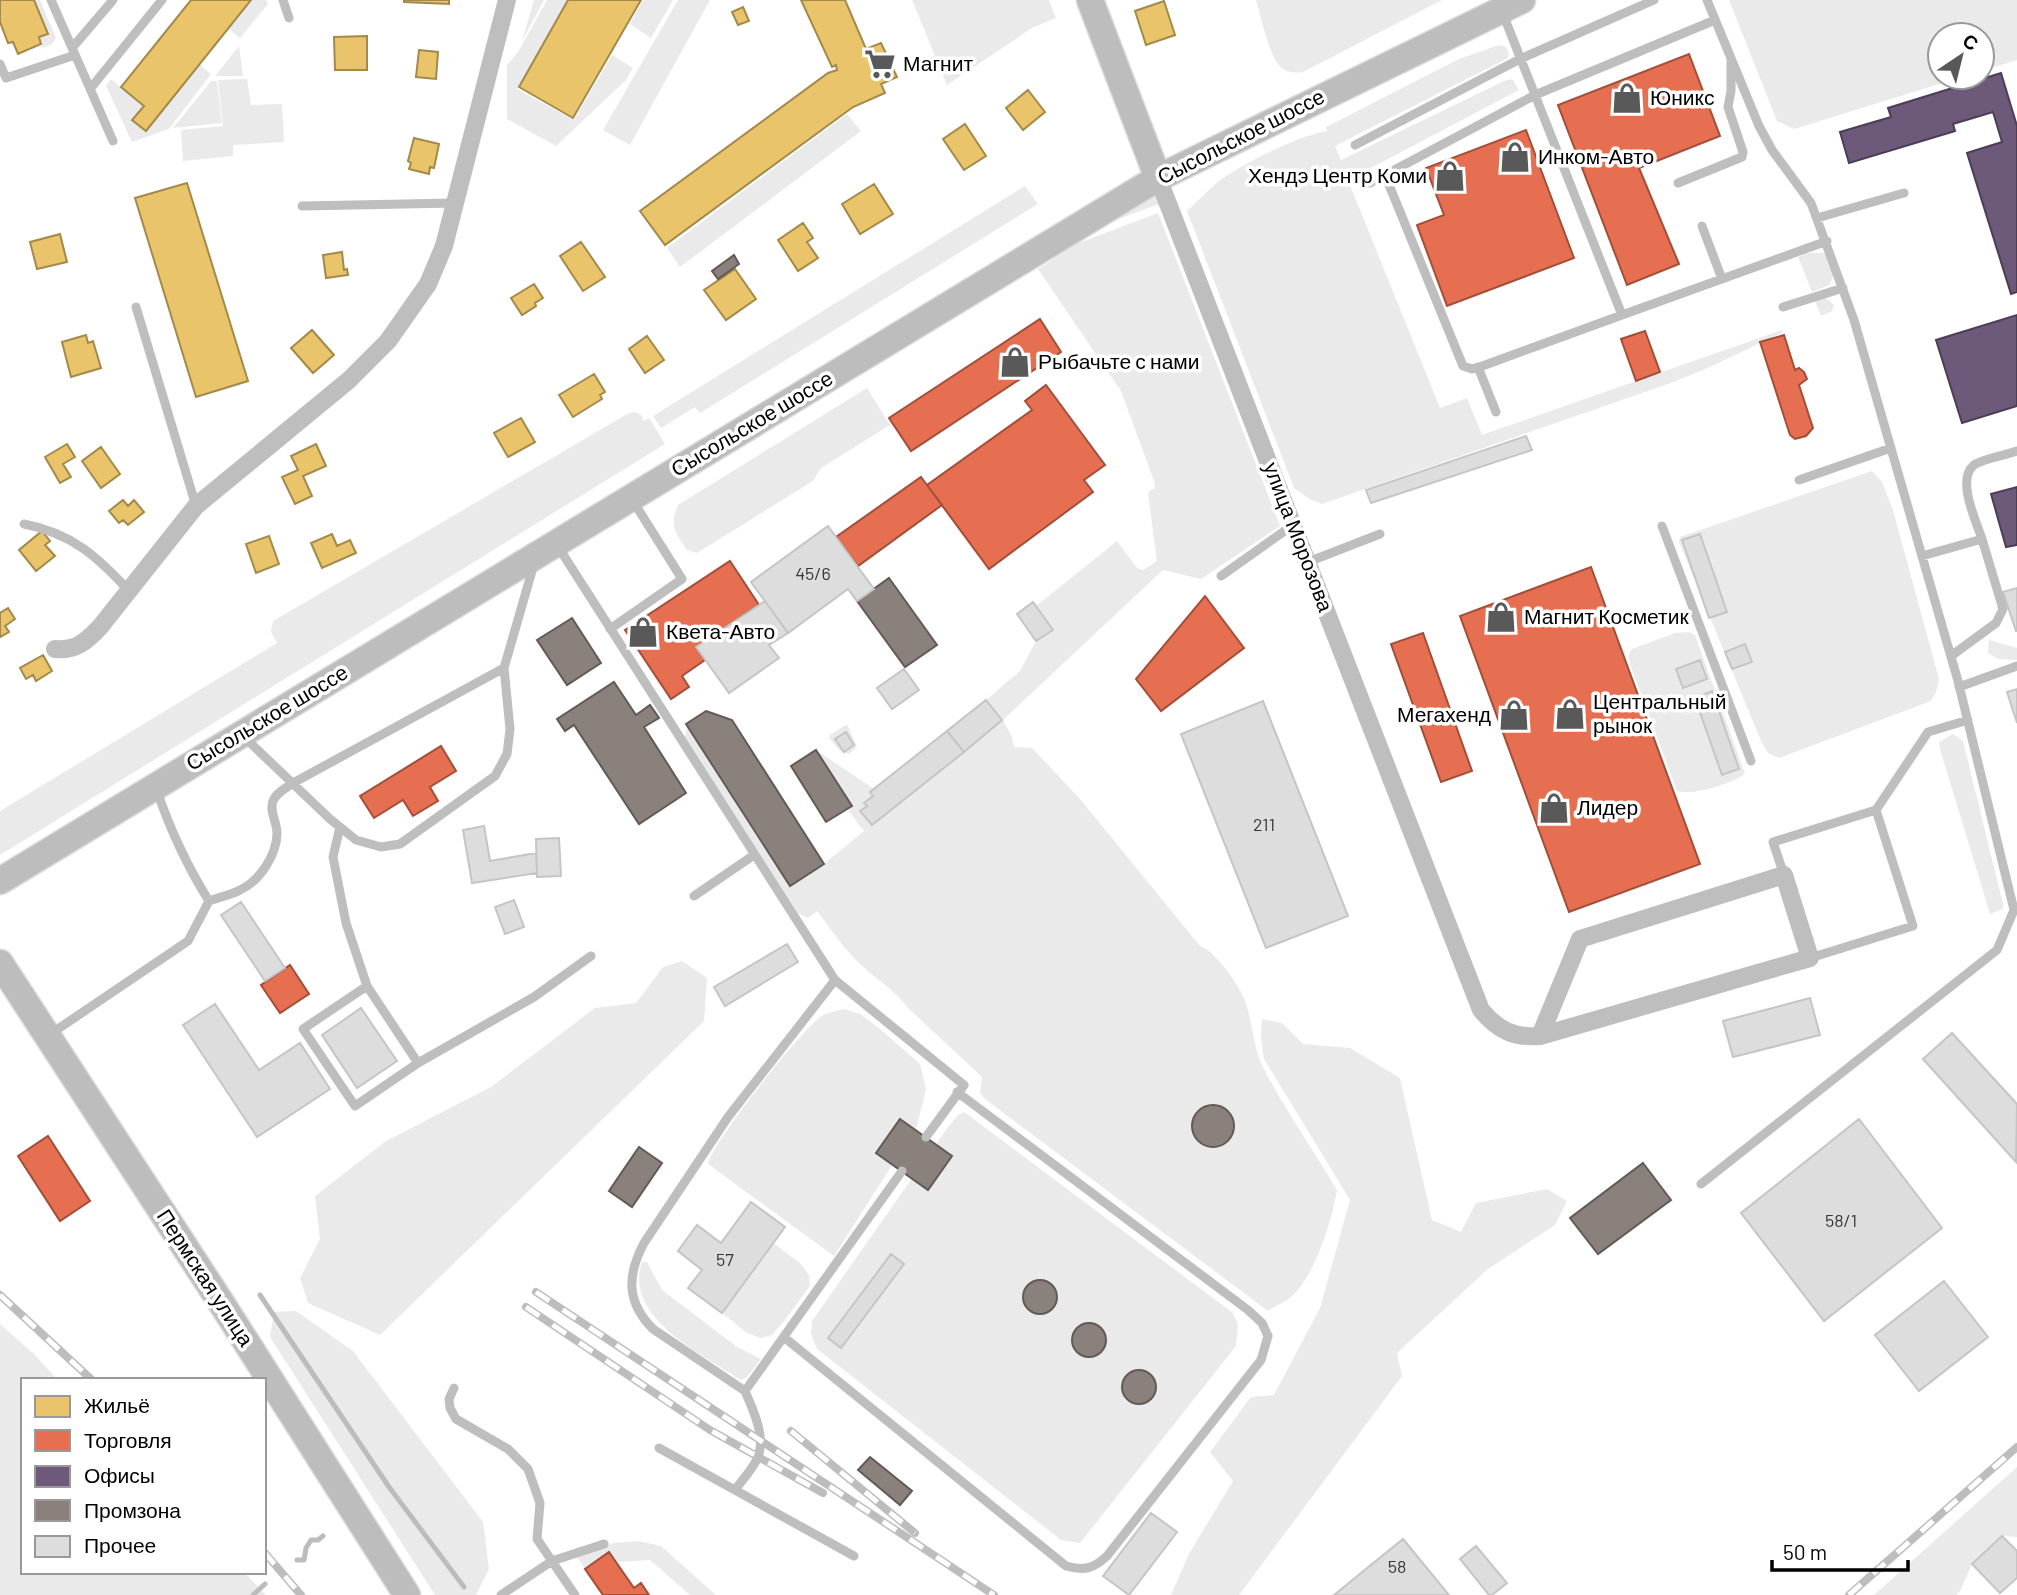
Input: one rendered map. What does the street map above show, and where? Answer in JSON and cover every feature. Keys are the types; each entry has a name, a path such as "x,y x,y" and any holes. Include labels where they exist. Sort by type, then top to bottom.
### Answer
{"main road":[{"name":"улица Морозова","path":"1090,0 1158,178"},
{"name":"Сысольское шоссе","path":"0,881 1158,178 1512,5"},
{"name":"Пермская улица","path":"0,963 407,1595"}],"street":[{"path":"55,649 70,650 87,641 196,506 349,380 388,341 428,284 444,246 507,0"},
{"name":"улица Морозова","path":"1158,178 1481,1010 1493,1024 1507,1033 1523,1038 1540,1037"},
{"path":"1784,875 1810,958 1540,1037 1580,939 1784,875"}],"lane":[{"path":"51,0 113,141"},
{"path":"0,64 6,78 74,51 113,0"},
{"path":"90,89 162,0"},
{"path":"283,0 289,18"},
{"path":"1355,145 1520,59 1654,0"},
{"path":"1701,1184 1997,950 2014,910 1951,656 1854,320 1811,203 1765,138 1707,0"},
{"path":"1512,5 1520,59 1622,315"},
{"path":"1370,183 1535,95 1715,20"},
{"path":"1678,183 1742,158 1743,152 1728,107 1731,60"},
{"path":"1384,175 1463,366 1472,369 1826,241"},
{"path":"1817,218 1904,193"},
{"path":"302,206 455,203"},
{"path":"1702,226 1722,279"},
{"path":"1783,307 1843,288"},
{"path":"136,307 196,506"},
{"path":"1478,367 1496,412"},
{"path":"1799,480 1891,449"},
{"path":"1951,656 1996,623 2003,609 1966,486 1967,475 1974,464 2017,451"},
{"path":"610,629 682,579 630,498"},
{"path":"24,524 49,529 79,544 104,563 128,591"},
{"path":"1221,576 1293,525"},
{"path":"1662,526 1751,761"},
{"path":"1308,562 1381,534"},
{"path":"1922,556 1982,539"},
{"path":"546,549 610,629 835,980 964,1085 926,1138"},
{"path":"241,734 356,840 382,847 400,844 495,776 507,754 510,729 504,668 546,549"},
{"path":"1959,687 2017,666"},
{"path":"47,1036 188,941 209,901 243,889 255,880 274,850 277,831 271,807 274,798 293,783 504,668"},
{"path":"1784,875 1773,842 1876,810 1928,732 1968,720"},
{"path":"155,787 170,827 195,879 209,901"},
{"path":"1810,958 1913,926 1876,810"},
{"path":"340,827 333,857 346,923 367,986 418,1063"},
{"path":"694,895 754,855"},
{"path":"367,986 303,1029 355,1106 418,1063 534,997 591,956"},
{"path":"735,1490 758,1458 759,1449 759,1431 745,1391 664,1337 643,1319 632,1293 635,1261 644,1243 728,1117 835,980"},
{"path":"785,1338 1066,1566 1085,1569 1095,1567 1107,1556 1261,1360 1268,1336 1262,1323 957,1092"},
{"path":"745,1391 902,1171"},
{"path":"454,1388 449,1399 456,1419 508,1450 528,1469 540,1503 537,1539 575,1595"},
{"path":"659,1448 854,1556"},
{"path":"501,1595 552,1561 604,1544"}],"shaded area":[{"path":"34,0 40,0 56,38 52,44 43,48 39,37 47,33"},
{"path":"251,0 266,0 268,4 240,38 228,28"},
{"path":"534,0 544,0 522,41"},
{"path":"547,0 567,0 517,89 574,120 612,55 633,68 626,80 556,146 507,119 507,65 518,52"},
{"path":"643,0 673,0 651,38 630,24"},
{"path":"678,0 710,0 630,145 603,130"},
{"path":"912,0 1049,0 1056,18 1032,28 947,85"},
{"path":"1256,0 1442,0 1303,72 1292,72 1282,68 1273,55"},
{"path":"1729,0 2017,0 2017,60 1996,67 1996,21 1926,21 1926,88 1794,129 1777,121"},
{"path":"1499,45 1506,47 1508,58 1335,146 1341,160 1504,81 1512,79 1519,90 1348,180 1440,408 1467,398 1482,435 1782,330 1783,332 1668,384 1322,504 1311,500 1294,488 1187,211 1219,181 1257,158 1286,144 1327,131 1326,127 1459,59"},
{"path":"239,46 243,76 215,76"},
{"path":"199,64 211,74 169,129 132,142 106,86 111,79 144,106 133,120"},
{"path":"247,79 251,105 282,104 284,142 233,145 233,156 183,161 181,130 223,126 218,80"},
{"path":"211,81 217,81 222,123 173,128"},
{"path":"847,114 861,131 680,267 667,248"},
{"path":"1025,186 1038,204 700,413 695,407 661,428 653,416"},
{"path":"1157,191 1162,203 1088,230"},
{"path":"1158,213 1280,526 1201,579 1163,570 1003,720 1014,747 1032,748 1080,799 1200,946 1213,955 1227,971 1246,1003 1265,1071 1337,1190 1327,1232 1308,1275 1292,1296 1268,1311 985,1099 980,1093 982,1077 896,994 855,959 817,911 808,918 798,913 684,738 688,728 791,885 824,864 864,831 848,810 851,806 816,750 874,789 870,792 873,796 861,811 872,825 1002,720 986,700 1020,671 1036,641 1052,630 1036,606 1117,541 1137,568 1143,570 1157,561 1148,493 1155,489 1155,484 1121,391 1038,269 1076,244"},
{"path":"1807,253 1824,253 1829,258 1834,275 1829,285 1812,292 1798,257"},
{"path":"1824,296 1834,305 1832,311 1821,316 1814,299"},
{"path":"867,388 890,425 821,468 813,481 697,553 687,550 674,524 678,505"},
{"path":"629,413 641,415 644,421 649,418 665,444 0,855 0,811 277,643 271,632 273,621"},
{"path":"1872,471 1882,482 1893,510 1939,679 1936,692 1931,701 1779,758 1768,753 1761,741 1679,542 1680,537"},
{"path":"1689,632 1695,635 1745,774 1712,788 1684,792 1677,791 1629,661 1629,654 1632,649 1675,633"},
{"path":"1989,640 2017,648 2017,660 1998,659 1988,653"},
{"path":"847,724 857,747 849,754 840,751 829,738"},
{"path":"1953,734 1963,741 2003,904 2003,909 1990,914 1940,749 1939,742"},
{"path":"682,961 707,978 704,1021 380,1335 308,1303 300,1278 320,1239 315,1196 386,1141 491,1087 595,1008 636,1003 663,967"},
{"path":"844,1009 860,1014 920,1064 926,1089 917,1126 834,1256 708,1164 724,1134 798,1040 823,1015"},
{"path":"1262,1019 1282,1023 1303,1044 1350,1048 1400,1078 1432,1220 1461,1232 1476,1203 1547,1189 1567,1201 1555,1225 1488,1269 1397,1353 1402,1376 1239,1595 1171,1595 1189,1554 1233,1481 1210,1452 1251,1397 1274,1395 1320,1308 1350,1200 1264,1059"},
{"path":"964,1112 1233,1313 1238,1324 1236,1346 1080,1543 1061,1540 817,1349 811,1334 812,1321 948,1127"},
{"path":"773,1243 800,1263 809,1275 810,1286 772,1335 761,1338 747,1333 722,1313"},
{"path":"642,1262 647,1262 662,1290 737,1347 761,1359 747,1377 741,1380 707,1359 670,1333 655,1317 644,1301 639,1282"},
{"path":"296,1311 353,1351 483,1522 489,1569 476,1595 435,1595 270,1337 274,1312"},
{"path":"0,1324 56,1378 21,1378 21,1574 246,1574 266,1595 0,1595"},
{"path":"2017,1467 2017,1537 2002,1536 1972,1564 1956,1595 1874,1595"},
{"path":"638,1541 661,1546 716,1595 690,1595 650,1560 616,1562 609,1552 585,1569 577,1557 614,1543"}],"building: Жильё":[{"path":"0,0 34,0 48,34 39,37 41,44 18,54 13,42 8,43 0,22"},
{"path":"191,0 251,0 146,131 132,120 144,106 121,87"},
{"path":"449,0 449,4 404,2"},
{"path":"568,0 641,0 573,118 519,87"},
{"path":"801,0 845,0 866,49 881,43 897,77 881,84 885,93 853,107 665,245 640,211 828,73 837,70 836,65 832,67"},
{"path":"1164,1 1175,35 1146,45 1135,11"},
{"path":"743,7 749,21 738,25 732,12"},
{"path":"367,36 367,70 335,70 334,37"},
{"path":"419,50 438,52 436,79 416,77"},
{"path":"1028,90 1045,112 1023,130 1006,108"},
{"path":"965,124 986,156 964,170 943,139"},
{"path":"414,138 439,144 434,168 430,167 429,174 409,169 411,163 408,161"},
{"path":"187,183 248,381 196,397 135,198"},
{"path":"874,184 893,214 860,234 842,204"},
{"path":"803,223 813,238 807,242 818,258 798,271 778,240"},
{"path":"60,234 67,262 37,269 30,242"},
{"path":"581,242 605,277 583,291 560,256"},
{"path":"342,252 344,270 347,269 348,275 326,278 323,255"},
{"path":"735,269 756,299 726,320 704,290"},
{"path":"534,284 543,298 522,315 511,298"},
{"path":"312,330 334,355 313,373 291,348"},
{"path":"86,335 88,343 93,341 101,368 71,377 62,342"},
{"path":"647,336 664,360 645,373 629,349"},
{"path":"594,374 605,392 600,395 602,399 573,417 559,395"},
{"path":"521,418 535,442 508,457 494,433"},
{"path":"67,444 75,457 63,464 71,477 60,483 45,457"},
{"path":"316,444 326,466 303,476 312,496 295,504 282,477 298,470 291,456"},
{"path":"101,447 120,474 101,488 82,461"},
{"path":"123,500 128,506 134,500 144,512 128,525 123,520 119,523 109,511"},
{"path":"42,531 50,541 45,545 55,556 36,571 19,550"},
{"path":"332,534 337,546 350,540 356,553 322,568 311,543"},
{"path":"269,536 279,564 256,573 246,544"},
{"path":"8,608 15,619 5,626 9,632 0,637 0,613"},
{"path":"43,655 52,671 36,681 33,675 26,679 20,668"}],"building: Торговля":[{"path":"1689,54 1720,136 1639,168 1679,264 1627,285 1558,105"},
{"path":"1526,130 1574,258 1447,306 1417,225 1444,215 1426,168"},
{"path":"1040,319 1061,352 911,451 889,418"},
{"path":"1645,331 1660,372 1636,381 1621,339"},
{"path":"1784,335 1795,370 1799,368 1807,379 1799,385 1813,428 1806,436 1795,439 1790,435 1760,342"},
{"path":"1046,385 1105,465 1084,480 1093,492 989,569 927,485 1032,410 1025,401"},
{"path":"921,477 942,505 858,566 836,537"},
{"path":"730,561 759,605 696,647 705,660 682,676 689,687 671,699 625,630"},
{"name":"Центральный рынок","path":"1591,567 1700,864 1569,912 1460,616"},
{"path":"1205,596 1244,648 1161,711 1136,679"},
{"path":"1423,633 1472,771 1441,782 1391,644"},
{"path":"441,746 456,771 430,787 438,801 413,816 403,800 374,818 360,796"},
{"path":"290,965 309,994 280,1013 261,985"},
{"path":"48,1136 90,1201 60,1221 18,1156"},
{"path":"609,1552 634,1588 641,1583 649,1595 603,1595 585,1569"}],"building: Офисы":[{"path":"2001,73 2017,126 2017,292 2011,294 1967,153 2002,142 1993,112 1953,124 1955,131 1849,163 1840,132 1891,117 1888,108 1943,91 1996,91 1996,75"},
{"path":"2017,315 2017,406 1962,423 1936,340"},
{"path":"2017,487 2017,545 2006,547 1991,494"}],"building: Промзона":[{"path":"734,255 739,264 718,279 712,271"},
{"path":"889,578 937,645 905,667 857,601"},
{"path":"572,618 601,663 567,685 537,640"},
{"path":"614,682 636,715 650,705 659,718 644,727 686,793 639,824 574,725 565,731 557,719"},
{"path":"706,711 732,720 824,864 790,886 686,724"},
{"path":"816,750 852,806 826,822 791,766"},
{"path":"1213,1105 1228,1111 1234,1126 1228,1141 1213,1147 1198,1141 1192,1126 1198,1111"},
{"path":"900,1119 952,1156 928,1190 876,1153"},
{"path":"639,1147 662,1163 632,1207 609,1191"},
{"path":"1643,1163 1671,1200 1598,1254 1570,1218"},
{"path":"1040,1280 1052,1285 1057,1297 1052,1309 1040,1314 1028,1309 1023,1297 1028,1285"},
{"path":"1089,1323 1101,1328 1106,1340 1101,1352 1089,1357 1077,1352 1072,1340 1077,1328"},
{"path":"1139,1370 1151,1375 1156,1387 1151,1399 1139,1404 1127,1399 1122,1387 1127,1375"},
{"path":"870,1457 912,1491 900,1505 858,1470"}],"building: Прочее":[{"path":"1526,436 1532,450 1371,503 1366,490"},
{"path":"828,526 874,589 857,601 848,589 788,633 751,582"},
{"path":"1700,534 1727,612 1709,618 1682,540"},
{"path":"2017,588 2017,631 2016,631 2003,592"},
{"path":"765,601 788,633 769,645 779,658 729,693 696,647"},
{"path":"1033,602 1053,630 1036,641 1017,614"},
{"path":"1745,644 1752,662 1732,669 1725,652"},
{"path":"1700,660 1707,679 1683,688 1676,669"},
{"path":"904,669 919,690 892,709 877,688"},
{"path":"2017,689 2017,723 2007,692"},
{"path":"1712,691 1739,769 1722,775 1695,698"},
{"path":"986,700 1002,720 964,752 947,731"},
{"path":"1263,701 1348,916 1266,948 1181,734"},
{"path":"947,731 964,752 872,825 860,811 867,806 864,803 873,796 870,792"},
{"path":"846,732 854,745 844,752 835,739"},
{"path":"484,826 490,861 536,853 537,873 472,883 463,830"},
{"path":"559,838 561,876 537,877 536,839"},
{"path":"514,900 524,927 505,934 495,907"},
{"path":"241,902 285,968 265,981 221,915"},
{"path":"787,944 798,962 725,1006 714,987"},
{"path":"1810,998 1820,1035 1733,1057 1723,1021"},
{"path":"215,1004 259,1070 300,1043 330,1089 257,1137 183,1025"},
{"path":"361,1008 397,1061 357,1088 322,1035"},
{"path":"1952,1033 2017,1104 2016,1162 1923,1059"},
{"path":"1859,1119 1942,1228 1824,1321 1741,1213"},
{"path":"751,1202 785,1227 722,1313 688,1288 702,1270 678,1251 697,1225 721,1243"},
{"path":"891,1254 904,1264 841,1348 828,1338"},
{"path":"1944,1281 1988,1337 1919,1391 1875,1335"},
{"path":"1151,1513 1177,1532 1129,1595 1103,1576"},
{"path":"2002,1536 2017,1551 2017,1578 2000,1593 1972,1564"},
{"path":"1403,1539 1449,1595 1334,1595"},
{"path":"1476,1546 1507,1583 1492,1595 1489,1595 1460,1559"}],"waterway":[{"path":"260,1295 389,1487 464,1587"},
{"path":"297,1560 304,1560 311,1540 318,1540 323,1536"},
{"path":"253,1595 265,1584"}],"railway":[{"path":"536,1292 994,1595"},
{"path":"0,1295 90,1378"},
{"path":"526,1307 710,1430 823,1493"},
{"path":"791,1431 915,1533"},
{"path":"1849,1595 2017,1447"},
{"path":"266,1554 301,1595"}],"place":[{"name":"Магнит","path":"880,64"},
{"name":"Юникс","path":"1627,98"},
{"name":"Инком-Авто","path":"1515,157"},
{"name":"Хендэ Центр Коми","path":"1450,176"},
{"name":"Рыбачьте с нами","path":"1015,362"},
{"name":"Магнит Косметик","path":"1501,617"},
{"name":"Квета-Авто","path":"643,632"},
{"name":"Центральный рынок","path":"1570,714"},
{"name":"Мегахенд","path":"1514,715"},
{"name":"Лидер","path":"1554,808"}]}
